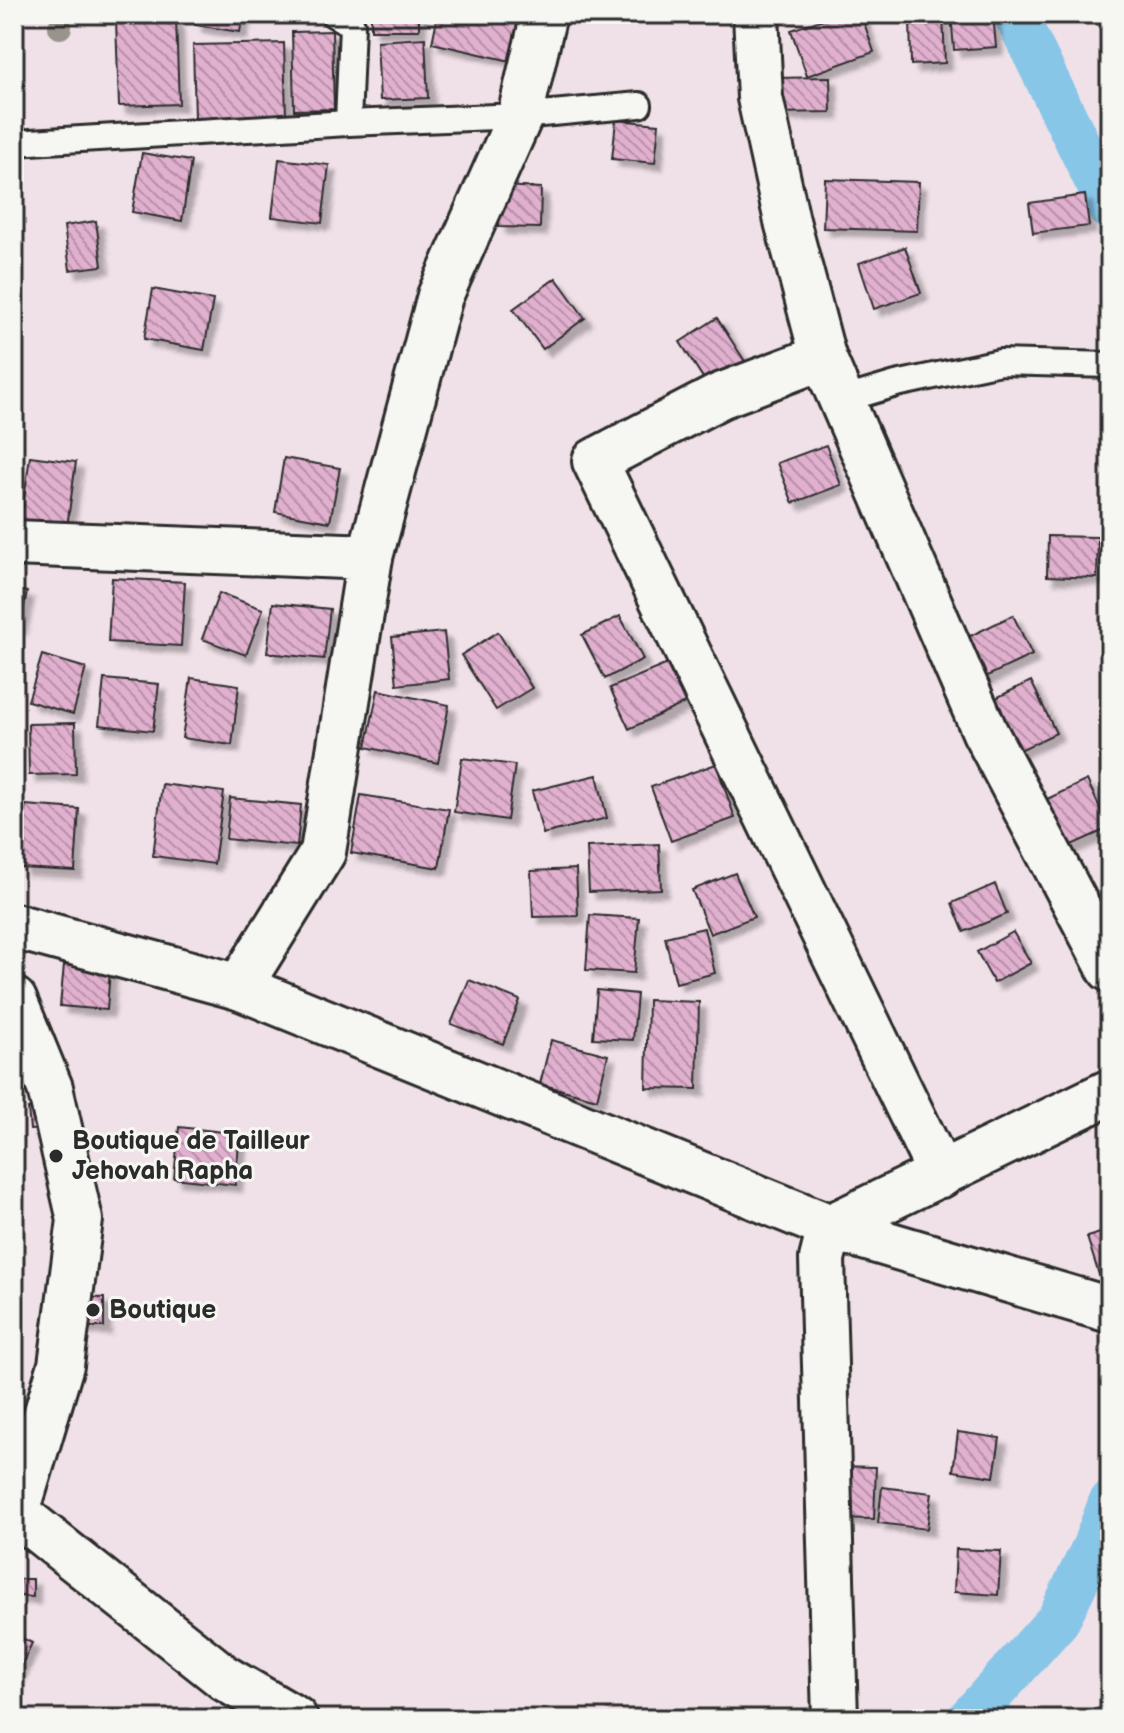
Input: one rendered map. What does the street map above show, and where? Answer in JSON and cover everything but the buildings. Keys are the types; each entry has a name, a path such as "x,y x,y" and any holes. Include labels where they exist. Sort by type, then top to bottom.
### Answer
{"street":[{"path":"239,987 323,852 370,557 440,296 520,116 544,14"},
{"path":"756,14 760,98 787,221 823,357 985,732 1110,969"},
{"path":"823,357 720,396 595,461 941,1175"},
{"path":"14,543 370,557"},
{"path":"14,926 239,987 830,1227 1110,1310"},
{"path":"14,1000 50,1088 80,1220 61,1365 15,1515 226,1679 295,1719"},
{"path":"830,1227 1110,1092"},
{"path":"830,1227 822,1259 835,1719"}],"lane":[{"path":"333,14 352,25 348,123"},
{"path":"14,143 520,116 639,105"},
{"path":"842,400 896,384 1000,362 1110,365"}],"waterway":[{"path":"1015,14 1110,209"},
{"path":"969,1719 1058,1620 1094,1546 1110,1503"}],"place":[{"name":"Boutique de Tailleur Jehovah Rapha","path":"56,1156"},
{"name":"Boutique","path":"93,1310"}]}
